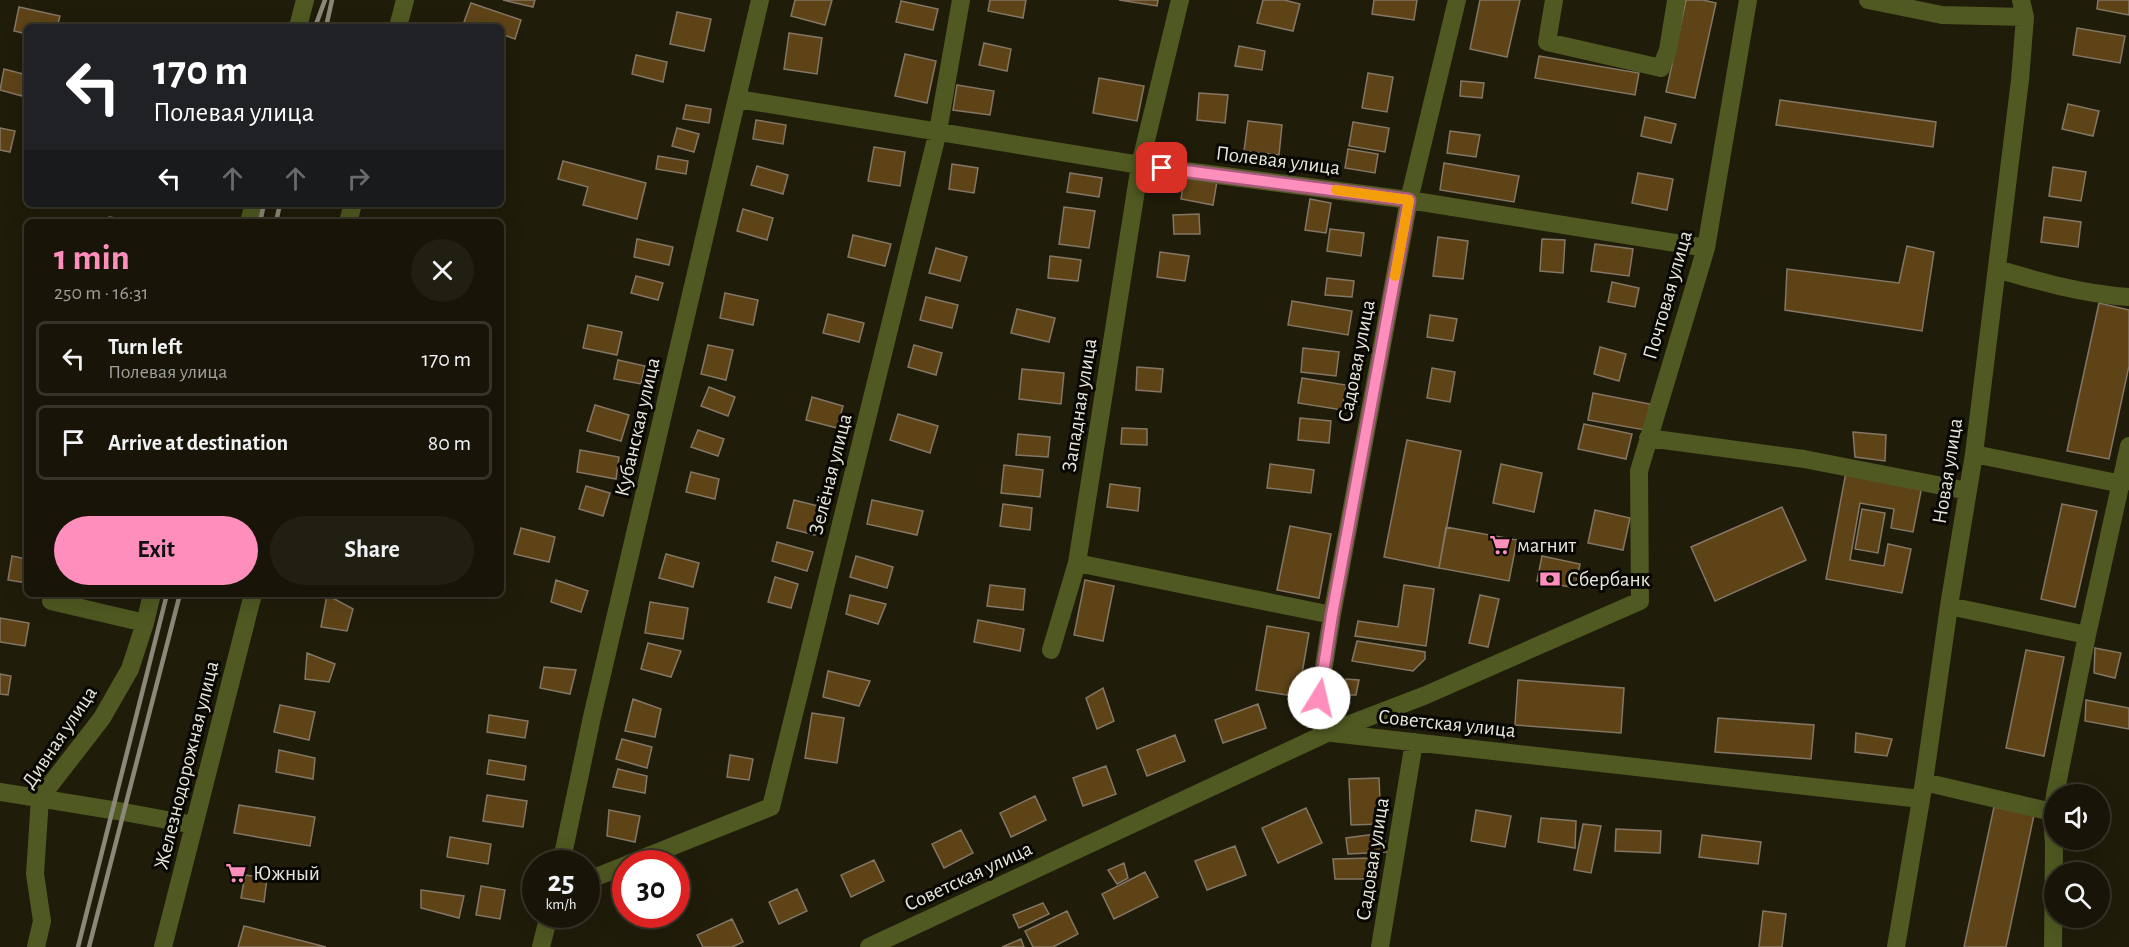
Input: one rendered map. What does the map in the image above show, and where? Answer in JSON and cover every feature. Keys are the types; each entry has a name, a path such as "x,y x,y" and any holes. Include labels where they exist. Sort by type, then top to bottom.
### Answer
{"street":[{"path":"299,24 305,0"},
{"path":"399,24 405,0"},
{"name":"Кубанская улица","path":"564,850 595,706 760,0"},
{"name":"Зелёная улица","path":"664,850 771,807 938,131 961,0"},
{"name":"Западная улица","path":"1051,650 1077,563 1140,165 1180,0"},
{"name":"Садовая улица","path":"1328,733 1319,698 1332,615 1409,200 1457,0"},
{"path":"1554,0 1547,42 1660,68 1668,50 1676,1"},
{"name":"Почтовая улица","path":"1328,733 1426,695 1640,601 1638,471 1706,248 1748,0"},
{"path":"1868,0 1942,15 2023,9"},
{"name":"Новая улица","path":"1896,947 1974,454 2020,80 2023,9"},
{"name":"Полевая улица","path":"738,99 1140,165 1409,200 1706,248"},
{"path":"1997,269 2059,287 2103,296 2129,297"},
{"path":"1648,438 1804,459 1968,491"},
{"path":"2057,784 2087,635 2129,446"},
{"path":"1974,454 2121,484"},
{"path":"1077,563 1332,615"},
{"name":"Дивная улица","path":"36,947 42,921 35,874 40,798 102,718 130,669 151,597"},
{"name":"Железнодорожная улица","path":"163,947 252,597"},
{"path":"51,601 145,623"},
{"path":"1949,606 2087,635"},
{"name":"Советская улица","path":"869,947 1328,733 1922,791 2044,800"},
{"name":"Садовая улица","path":"1380,947 1414,742"},
{"path":"0,792 194,825"},
{"path":"2053,947 2054,850"},
{"path":"541,947 546,928"}],"building":[{"path":"503,0 535,0 533,7"},
{"path":"795,0 832,0 825,25 791,16"},
{"path":"990,0 1026,0 1023,18 988,11"},
{"path":"1119,0 1158,0 1157,6"},
{"path":"1263,0 1284,0 1300,4 1293,31 1257,23"},
{"path":"1374,0 1417,0 1414,20 1372,14"},
{"path":"1480,0 1520,0 1507,57 1470,49"},
{"path":"1686,0 1716,3 1695,98 1666,92"},
{"path":"2098,0 2129,0 2129,15 2097,9"},
{"path":"901,1 938,9 933,30 896,22"},
{"path":"471,3 521,20 515,39 504,35 504,24 464,22"},
{"path":"19,7 60,16 58,24 24,24 24,33 14,31"},
{"path":"677,12 711,19 704,51 670,44"},
{"path":"2077,28 2125,36 2120,63 2073,55"},
{"path":"789,33 822,38 817,74 784,69"},
{"path":"984,43 1011,49 1007,71 979,65"},
{"path":"1239,46 1265,51 1262,70 1235,66"},
{"path":"905,54 936,61 927,103 895,96"},
{"path":"636,55 667,62 663,82 632,74"},
{"path":"1539,56 1639,73 1635,95 1535,78"},
{"path":"4,69 24,74 22,96 0,90"},
{"path":"1368,73 1393,77 1387,112 1362,108"},
{"path":"1099,78 1144,86 1137,121 1093,113"},
{"path":"1461,81 1484,83 1482,98 1460,96"},
{"path":"957,85 994,91 990,115 953,110"},
{"path":"1199,93 1228,95 1225,123 1197,120"},
{"path":"1780,100 1936,122 1933,147 1776,125"},
{"path":"2068,104 2099,111 2093,136 2062,129"},
{"path":"686,105 711,109 709,123 683,119"},
{"path":"1645,117 1676,124 1671,143 1641,136"},
{"path":"756,120 786,125 783,144 753,139"},
{"path":"1248,121 1282,125 1279,155 1244,151"},
{"path":"1353,122 1389,128 1385,152 1349,146"},
{"path":"0,128 15,131 10,152 0,150"},
{"path":"677,128 699,134 694,152 672,146"},
{"path":"1450,131 1480,135 1476,157 1447,153"},
{"path":"874,147 905,152 900,186 868,181"},
{"path":"1348,149 1378,154 1375,173 1345,168"},
{"path":"658,156 688,161 686,174 656,169"},
{"path":"563,161 646,183 637,219 583,205 588,187 558,179"},
{"path":"1444,163 1519,176 1514,202 1440,190"},
{"path":"952,164 978,168 974,193 949,189"},
{"path":"757,166 788,175 783,194 751,185"},
{"path":"2053,167 2086,172 2081,201 2049,196"},
{"path":"1070,173 1102,178 1099,197 1067,192"},
{"path":"1638,173 1673,179 1667,210 1632,203"},
{"path":"1185,175 1217,181 1213,205 1181,199"},
{"path":"1310,199 1331,203 1326,233 1305,230"},
{"path":"1064,207 1095,211 1089,248 1059,244"},
{"path":"743,209 773,218 767,240 737,231"},
{"path":"1199,214 1200,234 1174,234 1173,215"},
{"path":"2044,217 2081,222 2078,247 2041,242"},
{"path":"1330,229 1364,233 1361,256 1327,251"},
{"path":"853,235 891,244 885,266 848,257"},
{"path":"1438,237 1468,241 1463,279 1433,276"},
{"path":"637,239 673,247 669,265 634,257"},
{"path":"1542,239 1565,240 1563,273 1540,271"},
{"path":"1595,244 1633,249 1629,276 1591,271"},
{"path":"1907,246 1934,252 1922,331 1785,310 1787,269 1899,283"},
{"path":"936,248 967,257 960,281 929,273"},
{"path":"1160,252 1189,256 1185,281 1157,277"},
{"path":"1050,256 1081,260 1078,281 1048,278"},
{"path":"636,276 663,283 658,300 631,293"},
{"path":"1327,278 1354,281 1352,297 1325,295"},
{"path":"1612,282 1639,288 1635,307 1608,302"},
{"path":"725,293 758,300 753,325 720,318"},
{"path":"926,297 958,305 952,328 920,320"},
{"path":"1292,301 1352,311 1348,335 1288,325"},
{"path":"2099,303 2129,310 2129,366 2109,459 2067,451"},
{"path":"1017,309 1055,318 1049,342 1011,333"},
{"path":"828,314 864,323 859,342 823,333"},
{"path":"1430,315 1457,319 1453,341 1427,337"},
{"path":"588,325 622,332 617,355 583,348"},
{"path":"708,345 733,350 726,380 701,374"},
{"path":"914,345 942,353 936,375 908,367"},
{"path":"1600,347 1626,354 1619,381 1594,374"},
{"path":"1303,348 1339,352 1336,376 1301,372"},
{"path":"618,360 645,366 641,384 614,379"},
{"path":"1137,367 1163,369 1161,392 1136,390"},
{"path":"1432,368 1455,372 1450,402 1427,398"},
{"path":"1022,369 1064,373 1061,404 1019,399"},
{"path":"1302,378 1346,385 1342,410 1298,403"},
{"path":"709,387 735,397 728,416 701,406"},
{"path":"1593,393 1650,404 1645,430 1588,420"},
{"path":"812,397 843,406 837,428 806,420"},
{"path":"595,405 629,415 621,441 587,431"},
{"path":"898,414 938,426 930,453 890,440"},
{"path":"1300,418 1331,421 1329,443 1298,440"},
{"path":"1584,424 1632,434 1626,459 1578,449"},
{"path":"1122,428 1147,429 1147,445 1121,444"},
{"path":"698,430 724,439 718,456 691,447"},
{"path":"1853,432 1886,435 1885,461 1855,457"},
{"path":"1018,434 1050,437 1048,457 1016,455"},
{"path":"1407,440 1461,451 1439,568 1384,557"},
{"path":"580,450 619,457 616,479 577,472"},
{"path":"1270,464 1314,470 1311,493 1267,488"},
{"path":"1501,464 1542,473 1534,512 1493,503"},
{"path":"1004,465 1043,470 1040,497 1001,493"},
{"path":"691,472 719,479 715,499 686,492"},
{"path":"1846,472 1922,486 1913,532 1891,528 1894,509 1860,503 1850,560 1884,566 1888,544 1911,549 1902,593 1826,579"},
{"path":"1110,484 1140,488 1138,511 1107,507"},
{"path":"586,486 610,493 603,516 579,509"},
{"path":"794,500 822,507 815,535 787,528"},
{"path":"872,500 923,511 917,535 867,524"},
{"path":"1003,504 1032,508 1030,530 1000,526"},
{"path":"2062,504 2097,511 2075,607 2041,599"},
{"path":"1782,507 1806,560 1715,601 1691,547"},
{"path":"1862,509 1885,513 1878,553 1855,549"},
{"path":"1595,510 1630,518 1623,550 1588,543"},
{"path":"1290,526 1331,534 1319,598 1277,590"},
{"path":"1446,527 1517,540 1509,581 1439,568"},
{"path":"521,528 555,537 549,562 514,554"},
{"path":"777,542 813,552 807,571 772,561"},
{"path":"666,554 699,563 693,587 659,578"},
{"path":"12,556 24,558 24,583 8,580"},
{"path":"856,556 893,567 887,588 850,577"},
{"path":"1542,556 1580,564 1575,588 1537,581"},
{"path":"775,577 798,584 791,608 768,602"},
{"path":"556,580 588,591 581,612 551,602"},
{"path":"1085,580 1114,586 1103,641 1074,635"},
{"path":"990,585 1025,589 1023,610 987,606"},
{"path":"1404,585 1434,589 1426,646 1355,636 1358,621 1398,627"},
{"path":"850,595 886,604 878,624 846,614"},
{"path":"1480,595 1499,599 1488,647 1469,643"},
{"path":"327,597 353,609 347,631 321,627"},
{"path":"650,602 688,608 683,639 645,633"},
{"path":"0,618 29,623 25,646 0,642"},
{"path":"978,620 1024,629 1020,651 974,642"},
{"path":"1267,626 1309,633 1298,697 1256,690"},
{"path":"1357,641 1425,652 1425,659 1413,671 1352,661"},
{"path":"648,643 681,651 671,677 641,669"},
{"path":"2095,648 2121,653 2115,678 2094,673"},
{"path":"2026,650 2064,657 2044,756 2006,748"},
{"path":"307,653 335,664 329,682 305,679"},
{"path":"544,667 576,670 570,694 540,688"},
{"path":"828,671 870,681 859,706 823,697"},
{"path":"0,674 11,676 8,695 0,694"},
{"path":"1346,679 1359,680 1356,695 1344,695"},
{"path":"1518,680 1624,688 1621,733 1515,725"},
{"path":"1103,688 1114,721 1097,729 1086,698"},
{"path":"633,699 661,709 655,737 625,731"},
{"path":"2086,700 2129,708 2129,729 2085,721"},
{"path":"1258,704 1266,728 1223,743 1215,720"},
{"path":"280,705 315,712 309,740 274,732"},
{"path":"812,713 844,718 837,763 805,758"},
{"path":"489,715 528,721 525,738 487,732"},
{"path":"1718,718 1814,725 1811,759 1715,752"},
{"path":"1856,733 1892,739 1887,756 1855,752"},
{"path":"1175,735 1185,761 1147,776 1137,750"},
{"path":"622,739 652,747 647,768 616,759"},
{"path":"279,750 315,758 313,779 276,772"},
{"path":"730,755 753,759 749,780 727,777"},
{"path":"489,760 526,766 524,780 487,774"},
{"path":"1106,766 1116,794 1083,806 1073,778"},
{"path":"618,769 647,776 645,793 613,787"},
{"path":"1379,778 1381,824 1351,825 1349,779"},
{"path":"487,795 527,801 523,827 483,821"},
{"path":"1035,796 1046,820 1011,837 1000,813"},
{"path":"239,805 315,817 310,846 234,833"},
{"path":"1994,807 2034,815 2006,947 1964,947"},
{"path":"1306,808 1322,843 1278,863 1262,828"},
{"path":"609,810 640,816 635,842 607,836"},
{"path":"1476,810 1511,816 1505,847 1471,841"},
{"path":"1541,818 1576,821 1575,848 1538,842"},
{"path":"1583,824 1601,826 1591,873 1574,870"},
{"path":"1616,829 1661,831 1660,853 1615,851"},
{"path":"961,830 973,853 944,868 932,844"},
{"path":"1383,833 1387,852 1348,854 1346,838"},
{"path":"1702,835 1761,842 1758,864 1699,857"},
{"path":"450,837 491,844 488,864 447,857"},
{"path":"1235,846 1246,875 1207,890 1195,861"},
{"path":"1372,858 1376,879 1335,879 1333,859"},
{"path":"874,860 884,881 851,897 841,875"},
{"path":"1124,863 1128,878 1117,884 1108,870"},
{"path":"1145,872 1158,897 1114,919 1102,894"},
{"path":"245,875 267,878 264,902 241,898"},
{"path":"481,886 505,890 500,919 476,915"},
{"path":"797,889 807,911 779,924 769,902"},
{"path":"421,890 464,896 459,918 421,908"},
{"path":"1043,903 1049,914 1019,928 1013,915"},
{"path":"1067,911 1078,934 1053,947 1033,947 1025,931"},
{"path":"1763,911 1786,914 1782,947 1759,947"},
{"path":"732,919 743,942 732,947 703,947 697,935"},
{"path":"244,926 326,947 238,947"},
{"path":"1021,939 1024,947 1002,947"}],"railway":[{"path":"316,24 325,0"},
{"path":"327,24 332,0"},
{"path":"261,219 263,207"},
{"path":"277,219 279,207"},
{"path":"78,947 166,597"},
{"path":"89,947 179,597"}],"slow traffic":[{"path":"1336,190 1409,200 1395,276"}],"place":[{"name":"магнит","path":"1500,545"},
{"name":"Сбербанк","path":"1550,579"},
{"name":"Южный","path":"236,873"}],"route":[{"path":"1162,168 1409,200 1332,615 1319,698"}]}
